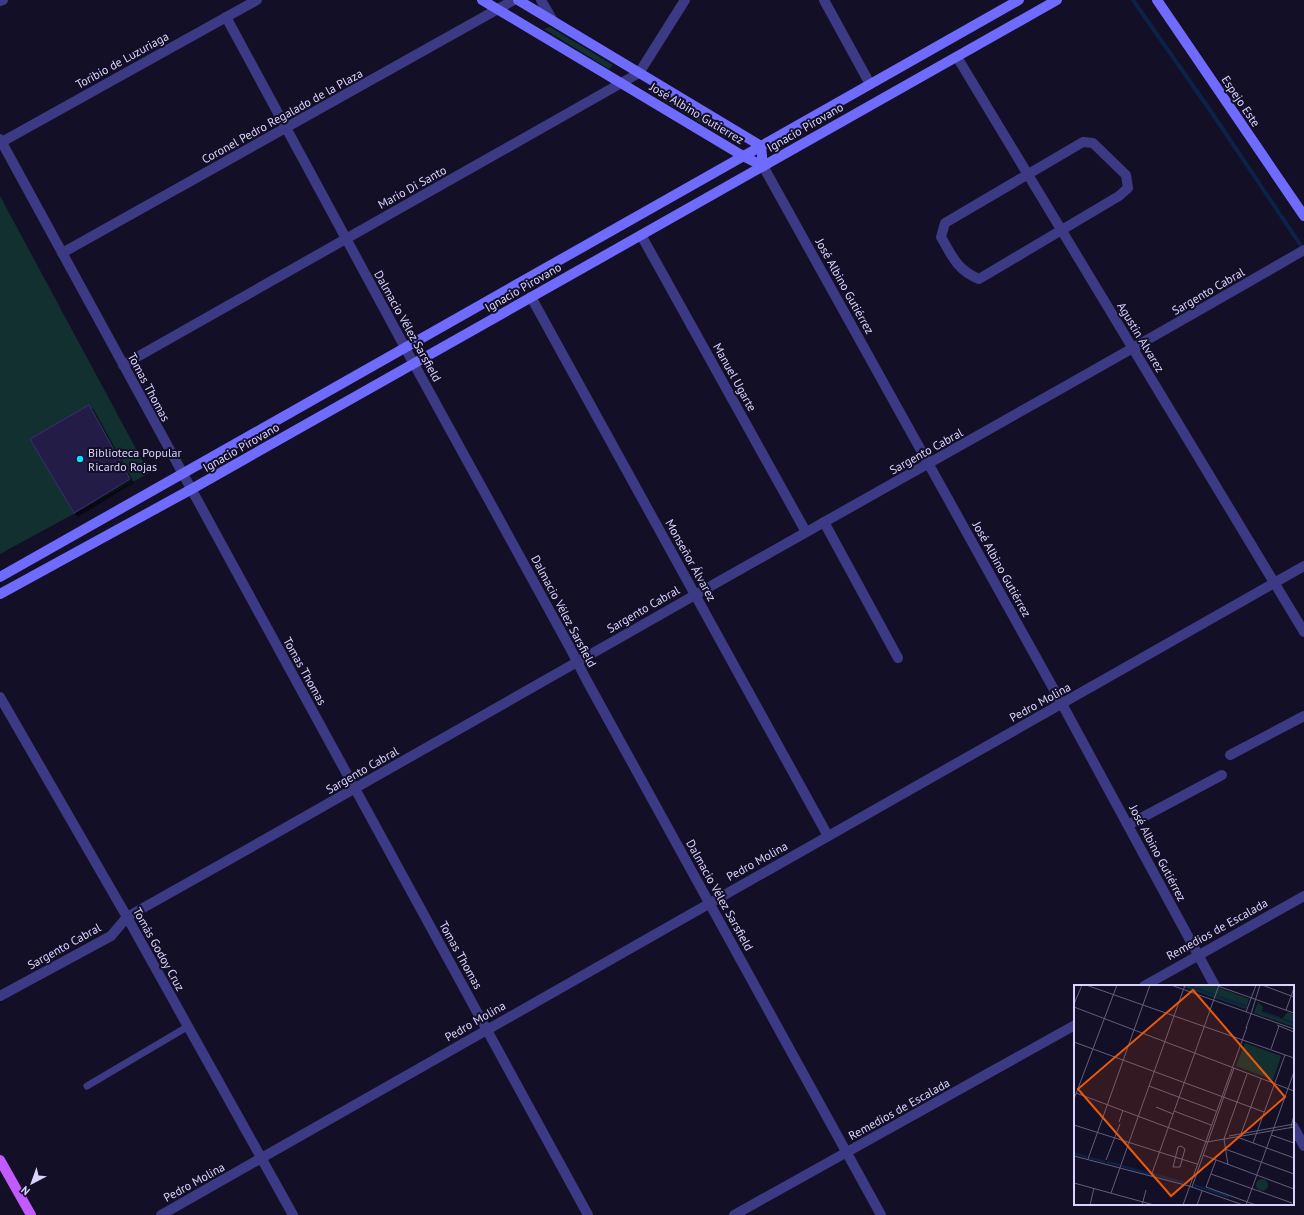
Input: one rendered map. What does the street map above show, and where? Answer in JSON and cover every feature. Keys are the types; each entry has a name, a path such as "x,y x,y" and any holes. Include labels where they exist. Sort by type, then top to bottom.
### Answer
{"main road":[{"path":"0,1160 31,1215"}],"street":[{"name":"Toribio de Luzuriaga","path":"1,142 257,0"},
{"name":"José Albino Gutierrez","path":"482,0 743,156 763,166"},
{"name":"Coronel Pedro Regalado de la Plaza","path":"62,253 514,0"},
{"name":"José Albino Gutierrez","path":"518,0 761,146 763,166"},
{"path":"541,0 553,21"},
{"name":"Mario Di Santo","path":"123,365 622,84 639,73 684,0"},
{"path":"824,0 870,84"},
{"name":"Ignacio Pirovano","path":"0,577 1019,0"},
{"name":"Ignacio Pirovano","path":"0,594 190,490 1057,0"},
{"name":"Espejo Este","path":"1157,0 1304,216"},
{"name":"Dalmacio Vélez Sarsfield","path":"226,17 405,348 881,1215"},
{"name":"Agustin Alvarez","path":"957,57 1304,632"},
{"path":"886,75 896,91"},
{"path":"854,93 863,109"},
{"name":"Tomas Thomas","path":"1,142 190,490 588,1215"},
{"path":"1083,142 1093,143 1126,175 1128,188 1119,196 1062,231 979,279 969,275 959,267 941,237 944,223 1028,175 1083,142"},
{"name":"José Albino Gutiérrez","path":"763,166 1062,704 1214,985"},
{"name":"Manuel Ugarte","path":"641,235 806,532"},
{"name":"Sargento Cabral","path":"0,996 111,936 127,918 355,790 806,532 1133,349 1304,250"},
{"name":"Monseñor Álvarez","path":"531,297 828,836"},
{"path":"824,522 898,658"},
{"name":"Pedro Molina","path":"161,1215 709,902 1304,566"},
{"name":"Tomás Godoy Cruz","path":"0,697 127,918 293,1215"},
{"path":"1230,755 1304,716"},
{"path":"1128,825 1222,775"},
{"name":"Remedios de Escalada","path":"1146,985 1304,896"},
{"name":"Remedios de Escalada","path":"734,1215 847,1154 1074,1026"},
{"path":"1294,1128 1304,1146"}],"lane":[{"path":"87,1086 187,1027"}],"green space":[{"path":"550,27 613,65 609,69 544,29"},
{"path":"651,87 732,136 726,138 646,90"},
{"path":"0,196 149,473 0,554"}],"building":[{"name":"Biblioteca Popular Ricardo Rojas","path":"89,405 130,479 74,513 30,439"}],"waterway":[{"path":"1133,0 1212,113 1300,244"}],"place":[{"name":"Biblioteca Popular Ricardo Rojas","path":"80,459"}]}
